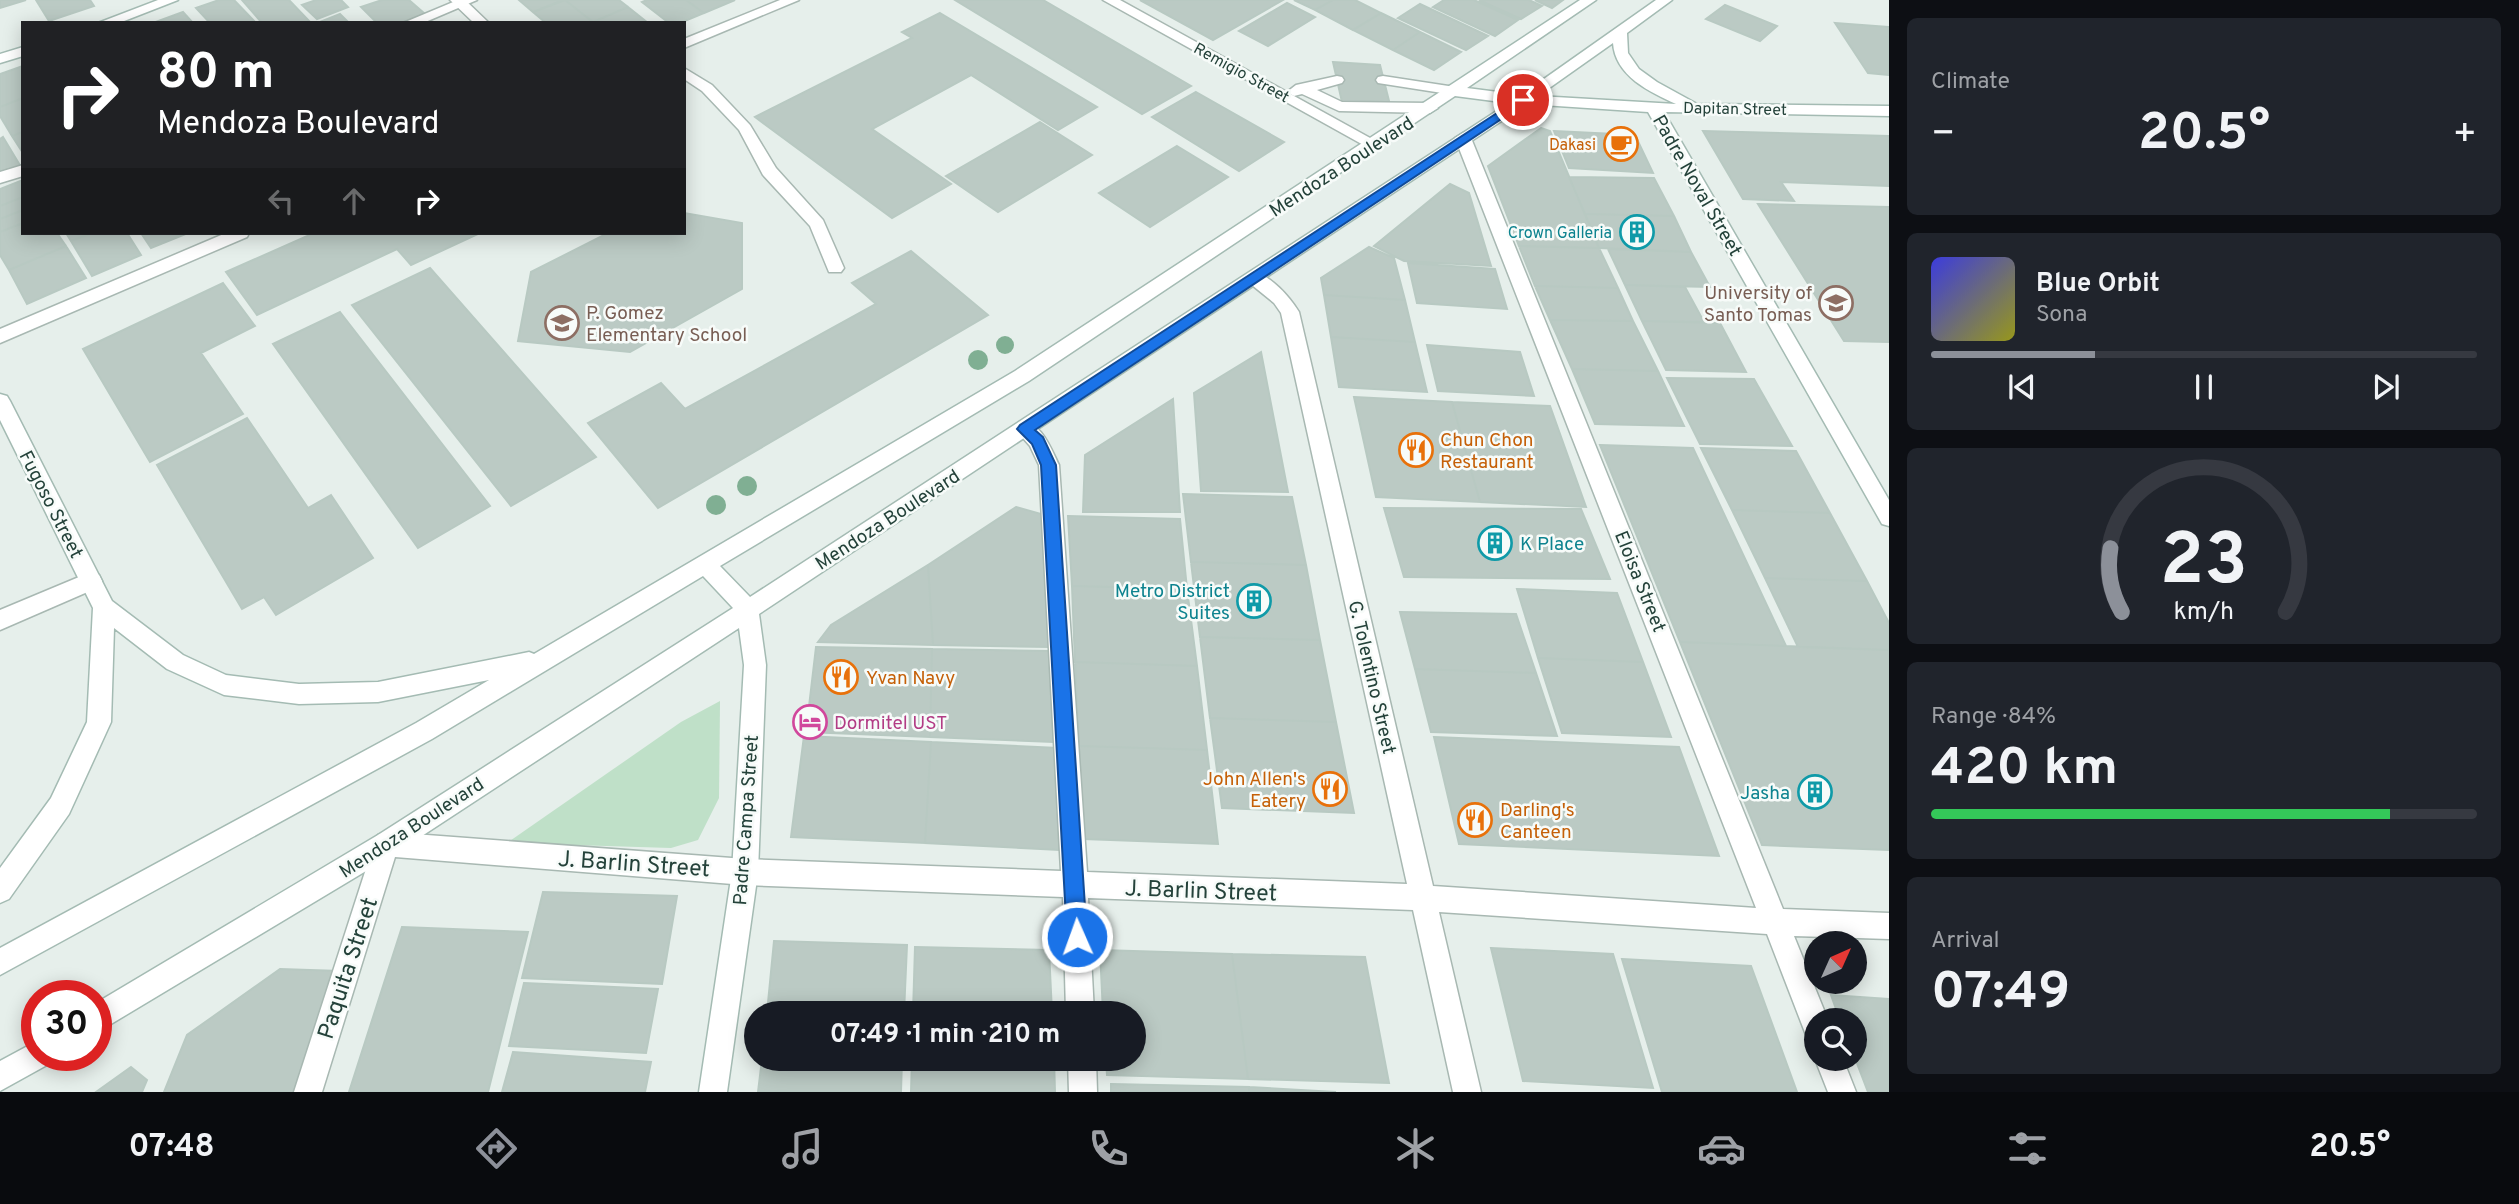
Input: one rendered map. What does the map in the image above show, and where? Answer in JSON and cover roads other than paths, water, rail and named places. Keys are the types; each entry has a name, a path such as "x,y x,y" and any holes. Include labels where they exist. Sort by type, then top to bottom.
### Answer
{"street":[{"path":"111,21 171,0"},
{"path":"686,43 792,0"},
{"name":"Remigio Street","path":"1110,0 1373,144"},
{"name":"Mendoza Boulevard","path":"0,961 413,738 1022,376 1430,108 1589,0"},
{"name":"Mendoza Boulevard","path":"112,1009 387,844 748,610 1523,100 1665,0"},
{"path":"415,21 462,1 480,21"},
{"path":"1619,32 1622,55 1633,70 1670,96 1699,107"},
{"path":"0,59 21,52"},
{"path":"686,73 707,88 745,128 769,171 817,224 835,268"},
{"path":"1287,96 1301,88 1337,79"},
{"name":"Dapitan Street","path":"1383,80 1523,100 1653,107 1889,111"},
{"path":"1301,88 1339,106 1430,108"},
{"path":"1323,117 1339,106"},
{"name":"Padre Noval Street","path":"1653,107 1889,518"},
{"name":"Eloisa Street","path":"1463,138 1809,1008"},
{"path":"0,178 21,171"},
{"path":"0,336 236,235"},
{"name":"G. Tolentino Street","path":"1253,277 1280,299 1290,312 1466,1092"},
{"name":"Fugoso Street","path":"0,401 104,608"},
{"path":"1025,429 1037,441 1049,465 1080,1001"},
{"path":"705,564 748,610"},
{"path":"0,620 91,581"},
{"path":"104,608 175,662 224,684 299,694 378,692 545,658"},
{"path":"0,890 60,806 99,722 104,608"},
{"name":"Padre Campa Street","path":"713,1092 745,872 755,665 748,610"},
{"name":"J. Barlin Street","path":"387,844 745,872 1424,898 1776,922 1889,926"},
{"name":"Paquita Street","path":"308,1092 387,844"},
{"path":"0,1077 21,1065"},
{"path":"1082,1071 1083,1092"},
{"path":"1834,1071 1842,1092"}],"place":[{"name":"Dakasi","path":"1621,144"},
{"name":"Crown Galleria","path":"1637,232"},
{"name":"University of Santo Tomas","path":"1836,303"},
{"name":"P. Gomez Elementary School","path":"562,323"},
{"name":"Chun Chon Restaurant","path":"1416,450"},
{"name":"K Place","path":"1495,543"},
{"name":"Metro District Suites","path":"1254,601"},
{"name":"Yvan Navy","path":"841,677"},
{"name":"Dormitel UST","path":"810,722"},
{"name":"John Allen's Eatery","path":"1330,789"},
{"name":"Jasha","path":"1815,792"},
{"name":"Darling's Canteen","path":"1475,820"}]}
